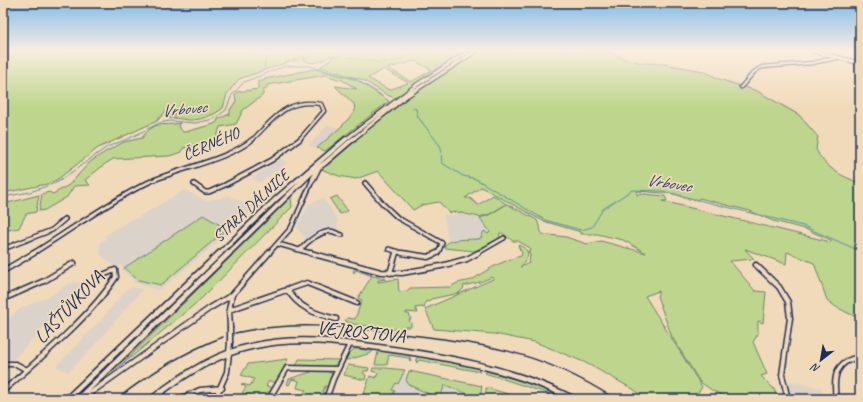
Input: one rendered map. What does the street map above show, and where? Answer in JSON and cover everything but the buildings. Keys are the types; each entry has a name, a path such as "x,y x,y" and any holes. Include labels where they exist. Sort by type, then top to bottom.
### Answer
{"main road":[{"name":"STARÁ DÁLNICE","path":"66,399 277,198 313,166 410,89 441,70"},
{"name":"STARÁ DÁLNICE","path":"78,399 311,173 403,98 448,70"},
{"path":"313,166 311,173 313,179"},
{"path":"313,179 318,168"},
{"name":"VEJROSTOVA","path":"152,399 178,378 230,352 252,346 284,342 350,344 420,353 483,366 537,382 574,399"},
{"path":"93,374 100,378"}],"street":[{"path":"741,86 758,70"},
{"name":"ČERNÉHO","path":"3,271 124,196 176,171 221,156 241,146 254,138 288,106 304,101 321,104 324,111 315,123 299,140 274,159 246,176 209,192 205,192 194,184"},
{"path":"82,399 210,308 232,295 291,228 313,179"},
{"path":"365,183 386,209 404,222 442,243 441,250 435,256 426,259 389,249"},
{"path":"3,249 52,230 65,219"},
{"path":"300,250 306,242 313,237 331,231 342,235"},
{"path":"278,244 381,272 390,273 422,270 467,259 504,238"},
{"path":"390,273 397,251"},
{"name":"LAŠTŮVKOVA","path":"3,299 44,281 74,263"},
{"path":"756,265 776,285 788,301 787,341 781,375 788,399"},
{"name":"LAŠTŮVKOVA","path":"3,391 78,321 111,285 116,277 115,270 103,275"},
{"path":"229,310 307,283 357,303"},
{"path":"287,289 292,299 303,307 315,314 336,319"},
{"path":"215,399 222,388 228,372 230,352 229,310 232,295"},
{"path":"326,399 350,344"},
{"path":"836,399 834,386 838,367 846,360 860,357"},
{"path":"3,364 12,363 23,366 27,370"},
{"path":"269,399 287,368 338,369"},
{"path":"180,399 200,390 222,388"}],"shaded area":[{"path":"328,125 339,128 317,148 308,146"},
{"path":"280,159 287,163 260,182 252,178"},
{"path":"185,190 206,201 229,196 256,207 232,230 162,288 157,290 133,282 134,280 122,270 122,266 114,266 100,254 100,242 106,239 104,236 133,218 135,219"},
{"path":"323,198 337,219 338,229 314,240 306,240 297,227 309,204"},
{"path":"463,214 480,218 499,234 449,249 444,215"},
{"path":"75,282 83,283 14,359 3,360 3,322 6,322 19,309 52,295 67,284"},
{"path":"131,287 143,289 89,351 69,372 57,367 57,365 97,324 128,288 129,289"},
{"path":"395,372 477,389 509,399 369,399"},
{"path":"784,380 821,388 824,399 789,399"}],"green space":[{"path":"3,70 266,70 239,79 227,94 223,108 220,111 197,120 169,118 174,116 175,113 165,112 157,121 98,148 58,179 47,184 3,193"},
{"path":"318,70 357,80 389,101 325,151 317,148 343,125 355,111 354,104 335,86 357,89 342,80 325,75 267,85 267,89 263,90 263,95 243,110 236,124 220,127 215,143 183,148 182,152 169,156 113,159 85,180 90,185 74,186 67,197 45,210 39,211 42,194 49,192 53,194 69,185 90,162 105,152 124,142 142,138 151,128 155,126 180,123 178,126 183,132 185,132 214,124 218,119 230,114 230,110 236,101 235,95 237,92 258,89 258,81 264,81 265,79"},
{"path":"329,70 383,70 368,78 389,90 408,83 385,70 391,70 411,82 432,70 437,70 395,98 387,95 363,80"},
{"path":"448,70 697,70 704,71 719,79 757,91 799,115 818,137 816,149 823,161 840,174 860,183 860,319 836,307 827,300 814,263 787,252 786,264 745,249 754,259 730,261 755,291 766,292 763,323 758,321 758,334 753,342 767,374 761,376 774,389 778,399 731,399 713,391 700,382 672,337 657,296 659,291 645,296 702,387 694,399 647,399 633,389 584,362 535,342 494,334 434,329 425,309 493,279 492,277 480,282 463,286 464,288 459,293 431,299 428,302 426,301 424,308 415,308 418,313 406,312 406,314 409,314 411,319 409,320 411,327 405,327 400,330 354,324 345,321 347,318 355,319 362,300 358,298 372,276 356,270 354,273 353,271 356,268 374,276 386,279 378,280 378,282 398,279 399,292 407,291 410,288 451,287 457,283 472,280 497,265 521,256 522,253 518,246 519,245 526,250 528,255 520,267 529,263 530,255 528,251 531,250 530,248 518,241 513,241 502,233 499,234 500,236 497,241 496,240 475,251 444,248 449,242 463,239 478,239 481,238 484,231 488,234 490,232 480,218 489,215 507,204 537,220 542,234 566,237 587,244 601,241 646,253 623,240 597,234 581,234 581,232 543,221 481,187 465,198 470,198 478,205 493,195 506,204 490,214 479,217 457,212 449,213 439,202 422,205 413,210 378,171 356,179 339,176 321,169 396,106","holes":["637,191 675,194 687,199 698,200 699,198 750,211 773,221 805,229 831,240 831,242 662,201 667,201 665,196 644,194 637,195"]},
{"path":"39,195 36,212 26,214 19,228 3,231 3,204 8,201 8,203"},
{"path":"337,196 348,211 340,214 330,199"},
{"path":"291,197 292,207 201,299 117,369"},
{"path":"203,215 227,229 161,285 138,280 124,268"},
{"path":"354,349 373,351 371,353 348,360 345,359"},
{"path":"381,351 409,355 411,360 410,362 409,358 389,355 387,365 375,365 378,352"},
{"path":"419,356 478,368 480,372 419,360 417,363 416,359"},
{"path":"288,359 276,383 269,381 266,386 273,388 271,392 267,392 266,394 269,395 268,399 265,397 264,399 249,399 251,396 242,393 246,387 241,384 250,386 254,379 241,375 248,364"},
{"path":"299,359 340,360 332,367 296,366"},
{"path":"348,365 369,368 368,371 364,371 363,373 366,375 365,380 344,375"},
{"path":"373,368 405,370 398,384 396,383 392,390 395,391 390,399 362,399 370,376 376,378 378,373 372,371"},
{"path":"314,371 327,371 332,374 333,377 329,387 325,386 323,392 326,393 323,399 300,399 306,390 297,388 299,381 292,379 289,385 287,384 289,379"},
{"path":"409,371 482,386 480,399 469,399 470,395 445,385 440,397 442,398 440,399 409,385 406,380"},
{"path":"487,371 531,384 566,399 548,399 549,394 485,373"},
{"path":"486,388 488,388 524,399 485,399"}],"waterway":[{"name":"Vrbovec","path":"3,197 30,192 58,182 107,147 130,138 159,123 170,121 195,123 214,119 226,110 232,95 244,82 275,70"},
{"name":"Vrbovec","path":"323,70 356,79 381,95"},
{"name":"Vrbovec","path":"413,107 416,109 418,117 441,147 442,163 463,176 476,179 545,220 581,230 592,227 603,209 632,190 662,191 803,226 860,251"}],"tram line":[{"path":"235,333 275,327 314,326 374,330 482,345 509,351 561,369 615,399"},
{"path":"117,399 142,380 181,356 223,337"}]}
